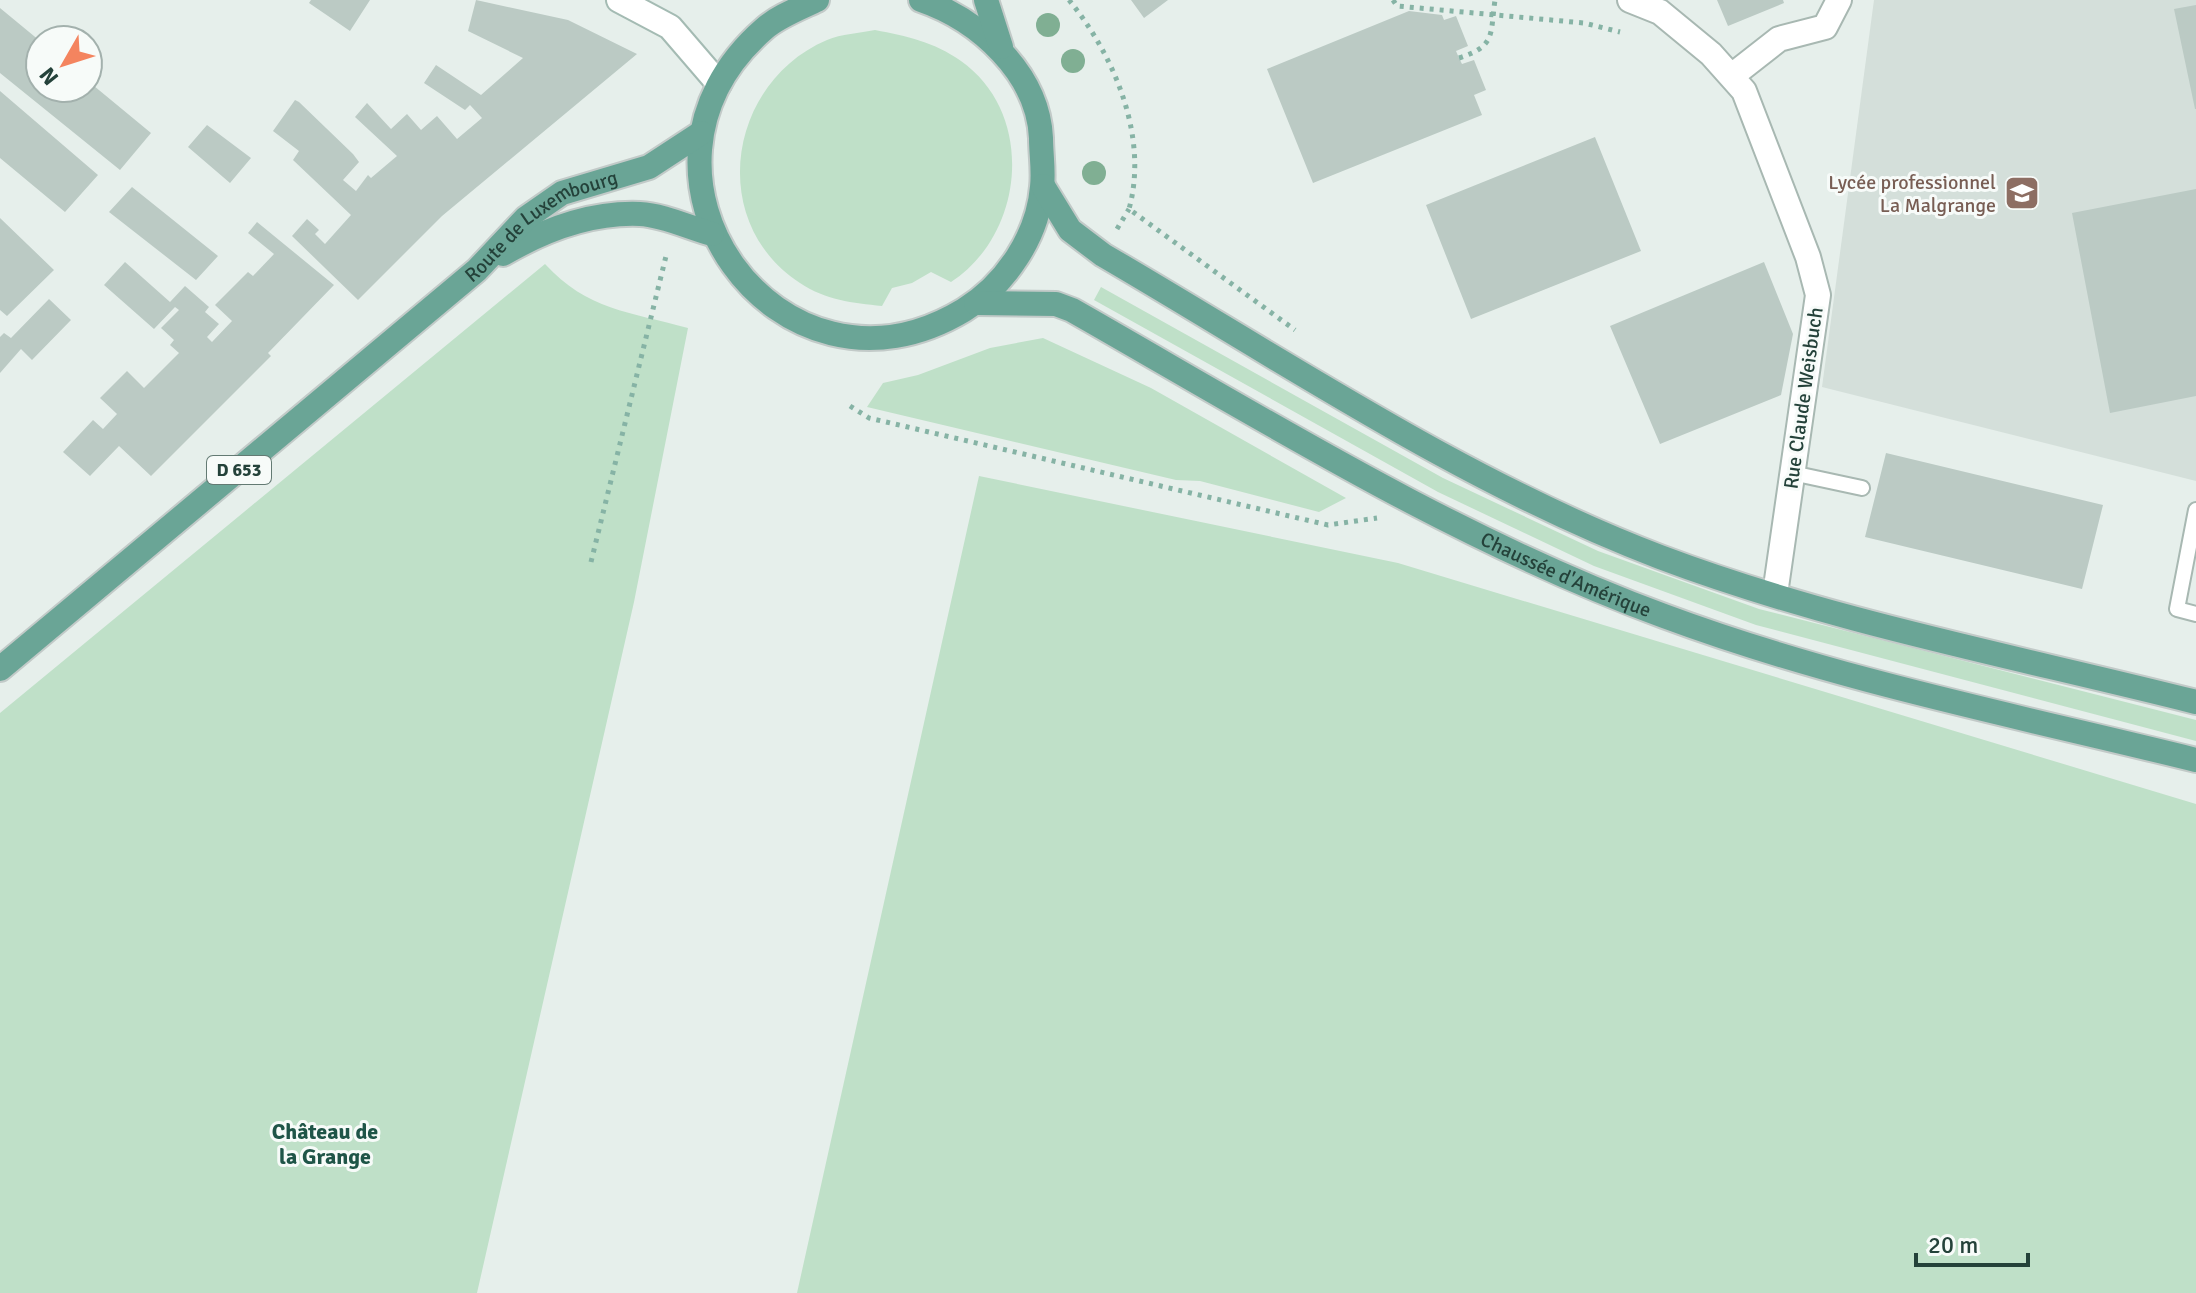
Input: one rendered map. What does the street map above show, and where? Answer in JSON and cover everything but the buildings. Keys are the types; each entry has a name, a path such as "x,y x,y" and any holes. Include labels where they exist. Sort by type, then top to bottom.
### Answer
{"main road":[{"path":"817,0 765,27 728,68 708,105 701,133 699,185 712,234 738,275 761,298 789,317 836,334 874,338 911,333 945,321 976,303 1004,276 1025,244 1043,186 1041,130 1027,89 1003,53 968,22 948,9 921,0"},
{"path":"986,0 1003,53"},
{"name":"Route de Luxembourg","path":"477,270 526,218 562,193 649,167 701,133"},
{"path":"1043,186 1070,230 1103,255 1381,419 1535,502 1660,557 1775,594 2196,702"},
{"name":"Route de Luxembourg","path":"477,270 536,235 576,221 641,214 712,234"},
{"name":"D 653","path":"0,669 477,270"},
{"name":"Chaussée d'Amérique","path":"976,303 1056,304 1072,310 1428,512 1554,571 1664,616 1811,664 2196,760"}],"street":[{"path":"619,0 670,27 719,84"},
{"name":"Rue Claude Weisbuch","path":"1630,0 1660,12 1733,75 1744,91 1808,257 1818,295 1775,594"},
{"path":"1733,75 1779,39 1825,27 1839,0"}],"lane":[{"path":"1792,473 1862,488"},
{"path":"2196,510 2177,609 2196,614"}],"path":[{"path":"1069,0 1093,29 1118,81 1131,136 1133,182 1129,209 1300,334"},
{"path":"1393,0 1397,6 1584,23 1627,34"},
{"path":"1459,58 1482,50 1489,43 1495,0"},
{"path":"591,562 668,248"},
{"path":"850,406 869,418 1328,525 1388,516"}],"shaded area":[{"name":"Lycée professionnel La Malgrange","path":"1874,0 2196,0 2196,481 1822,387"}],"green space":[{"path":"875,30 909,37 941,49 961,61 985,84 1001,111 1010,142 1012,173 1006,205 994,235 976,261 951,282 931,272 912,283 892,288 882,306 829,297 800,283 770,257 751,225 741,190 741,154 750,119 768,87 794,60 827,40"},
{"path":"545,264 593,300 628,313 688,328 634,602 477,1293 0,1293 0,713"},
{"path":"1101,287 1443,478 1598,551 1759,609 2196,720 2196,741 1756,625 1594,566 1438,492 1094,300"},
{"path":"1043,338 1151,388 1346,498 1319,512 1200,481 1176,480 867,407 883,383 918,375 990,348"},
{"path":"979,476 1398,563 2196,804 2196,1293 797,1293"}],"place":[{"name":"Lycée professionnel La Malgrange","path":"2022,193"}],"district":[{"name":"Château de la Grange","path":"325,1144"}]}
